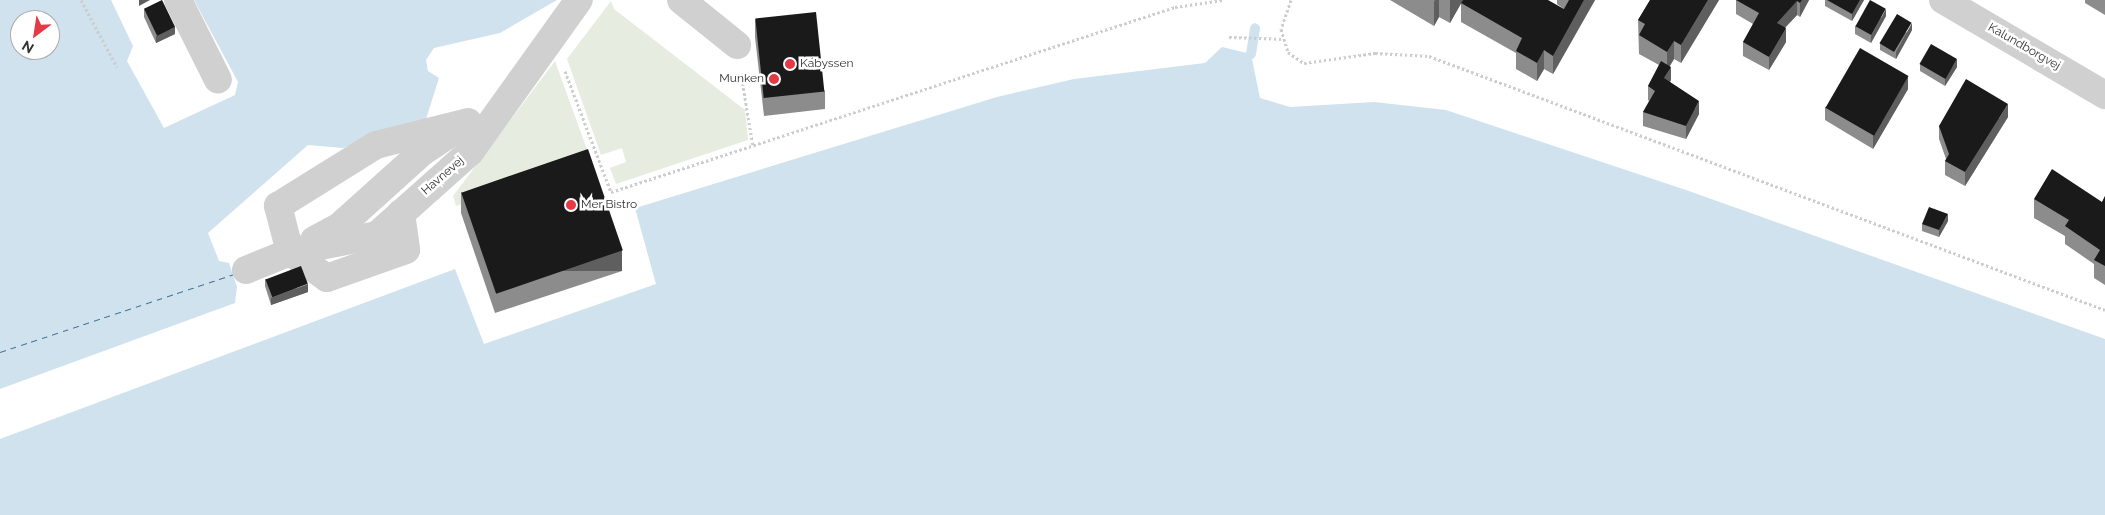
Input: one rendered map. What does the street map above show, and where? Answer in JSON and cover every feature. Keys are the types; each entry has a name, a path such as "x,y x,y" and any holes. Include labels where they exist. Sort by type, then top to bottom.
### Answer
{"street":[{"path":"178,0 218,80"},
{"name":"Havnevej","path":"246,270 290,252 377,235 470,152 579,0"},
{"path":"681,0 736,45"},
{"name":"Kalundborgvej","path":"1943,0 2105,95"},
{"path":"290,252 278,206 376,145 474,117 518,87"},
{"path":"290,252 326,234 373,220 460,142 474,117"},
{"path":"290,252 426,132"}],"path":[{"path":"81,0 117,66"},
{"path":"553,37 611,192 1175,7 1223,0"},
{"path":"1290,0 1281,29 1288,52 1304,63 1375,53 1429,56 2105,310"},
{"path":"1229,37 1270,40 1284,39"},
{"path":"736,45 753,147"}],"shaded area":[{"path":"611,1 614,9 745,110 748,140 616,184 610,168 626,162 622,148 601,155 567,59"},
{"path":"555,61 590,158 456,206 453,196"}],"water":[{"path":"0,0 111,0 133,46 127,61 164,128 235,95 238,82 194,0 557,0 500,33 434,48 426,60 428,71 439,78 426,119 343,148 308,145 208,233 219,261 229,263 237,287 235,303 0,389"},
{"path":"1222,47 1251,54 1260,98 1290,107 1374,102 1446,110 1686,190 2105,339 2105,515 0,515 0,439 455,269 484,344 656,284 635,208 997,97 1074,79 1205,63"}],"pier":[{"path":"1015,90 635,208 634,206 996,95"}],"building":[{"path":"162,0 175,27 157,36 144,9"},
{"path":"1463,0 1548,0 1564,9 1569,0 1584,0 1553,56 1544,50 1537,63 1516,51 1522,38 1461,3"},
{"path":"1650,0 1708,0 1681,45 1674,41 1667,52 1639,35 1645,24 1638,20"},
{"path":"1736,0 1802,0 1800,3 1797,1 1777,23 1786,28 1769,57 1743,42 1759,13"},
{"path":"1827,0 1860,0 1852,14"},
{"path":"1870,0 1886,9 1871,35 1855,26"},
{"path":"816,12 824,92 764,98 755,18"},
{"path":"1897,14 1912,23 1894,52 1879,43"},
{"path":"1931,44 1957,59 1945,79 1920,64"},
{"path":"1860,48 1908,76 1874,136 1826,108"},
{"path":"1661,61 1671,67 1664,78 1699,101 1686,126 1643,112 1655,91 1648,86"},
{"path":"1966,79 2008,104 1965,172 1945,161 1949,154 1939,126"},
{"path":"588,149 623,250 496,294 461,193"},
{"path":"2052,169 2102,202 2105,196 2105,266 2094,260 2100,250 2065,226 2069,220 2034,199"},
{"path":"1929,207 1948,214 1939,230 1922,224"},
{"path":"301,266 308,284 272,297 266,280"}],"waterway":[{"path":"1251,54 1255,28"}],"ferry route":[{"path":"0,352 234,274"}],"place":[{"name":"Kabyssen","path":"790,64"},
{"name":"Munken","path":"774,79"},
{"name":"Mer Bistro","path":"571,205"}]}
